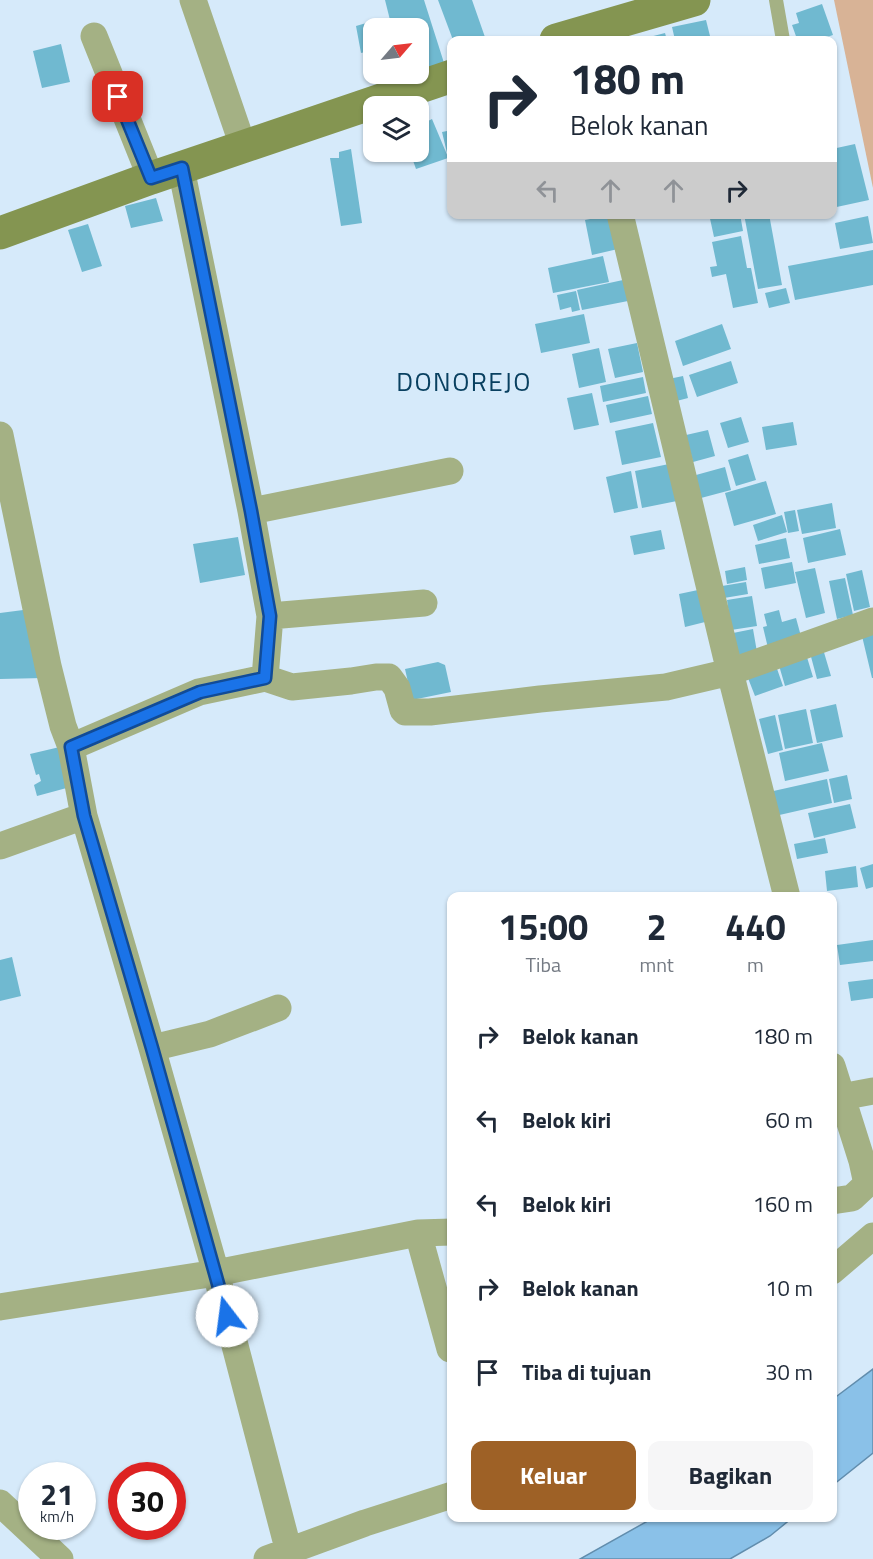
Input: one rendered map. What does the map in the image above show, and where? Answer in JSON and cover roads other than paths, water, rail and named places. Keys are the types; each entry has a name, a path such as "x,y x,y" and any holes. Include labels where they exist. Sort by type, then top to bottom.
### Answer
{"main road":[{"path":"577,36 694,0"},
{"path":"0,233 243,146 447,78"}],"street":[{"path":"193,0 243,146"},
{"path":"94,36 151,178"},
{"path":"182,168 270,616 265,678"},
{"path":"621,219 730,672 786,892"},
{"path":"0,435 48,666 63,726 71,747 84,816 216,1273 278,1555 365,1523 447,1497"},
{"path":"251,511 450,471"},
{"path":"270,616 424,603"},
{"path":"71,747 200,692 265,678 292,687 376,676 389,677 397,688 403,710 415,713 666,687 730,672 873,621"},
{"path":"0,846 84,816"},
{"path":"152,1048 210,1034 278,1008"},
{"path":"837,1083 867,1184 852,1198 837,1200"},
{"path":"841,1097 873,1091"},
{"path":"0,1307 216,1273 418,1233 447,1232"},
{"path":"418,1233 447,1338"},
{"path":"837,1267 873,1236"},
{"path":"0,1503 60,1559"}],"lane":[{"path":"776,0 782,36"}],"water":[{"path":"873,1369 873,1453 837,1482 837,1396"},
{"path":"646,1522 787,1522 770,1536 730,1559 580,1559"}],"district":[{"name":"DONOREJO","path":"464,381"}]}
